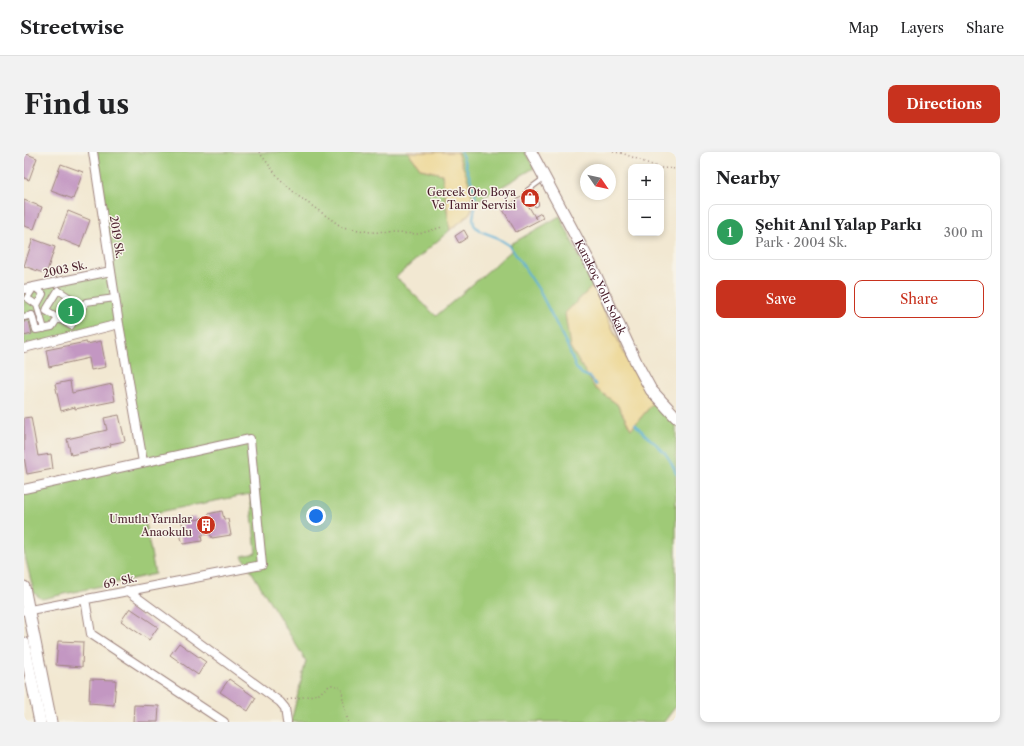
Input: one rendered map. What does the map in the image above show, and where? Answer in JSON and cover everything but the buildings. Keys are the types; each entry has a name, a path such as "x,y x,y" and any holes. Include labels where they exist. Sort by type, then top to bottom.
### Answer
{"street":[{"name":"2019 Sk.","path":"93,152 119,324 143,462"},
{"name":"Karakoç Yolu Sokak","path":"531,152 590,263 637,364 651,390 676,417"},
{"name":"2003 Sk.","path":"24,289 111,271"},
{"path":"37,304 44,294 34,287 28,298 37,304 46,342"},
{"path":"83,306 58,290 46,311 70,326 86,302 115,298"},
{"path":"24,317 32,315 36,330 52,327 58,318"},
{"path":"24,348 119,324"},
{"name":"69. Sk.","path":"26,610 85,600 127,590 262,564 250,439 143,462"},
{"path":"24,489 143,462"},
{"path":"24,587 26,610 51,722"},
{"path":"127,590 280,702 285,708 287,722"},
{"path":"85,600 91,634 224,722"},
{"path":"24,643 28,678 40,722"}],"lane":[{"path":"536,204 528,190 545,178"}],"path":[{"path":"259,152 279,178 298,196 342,227 370,232 419,234 442,227"},
{"path":"613,152 622,153 650,164"},
{"path":"664,168 676,169"},
{"path":"280,702 304,696 312,696 319,694 327,687 332,685 337,686 342,689 348,722"}],"green space":[{"path":"97,152 408,152 421,169 442,174 450,230 396,277 436,316 511,251 511,244 560,216 593,286 565,313 595,388 617,404 631,429 654,402 676,425 676,706 664,722 291,722 306,661 242,556 256,553 250,494 144,515 155,574 42,599 34,593 24,552 24,489 143,462 119,324 24,348 24,286 111,271"},
{"path":"457,152 525,152 534,168 479,200 473,198"}],"sand":[{"path":"408,152 457,152 471,190 473,205 467,216 450,230 442,174 421,169"},
{"path":"593,286 628,360 654,402 631,429 617,404 595,388 570,347 565,313"}],"waterway":[{"path":"461,152 475,192 476,202 473,218 474,225 480,231 496,237 509,245 539,290 567,345 576,368 582,374 590,377 596,385"},
{"path":"635,424 664,452 676,474"}],"place":[{"name":"Gercek Oto Boya Ve Tamir Servisi","path":"530,198"},
{"name":"Şehit Anıl Yalap Parkı","path":"71,311"},
{"name":"Umutlu Yarınlar Anaokulu","path":"206,525"}]}
